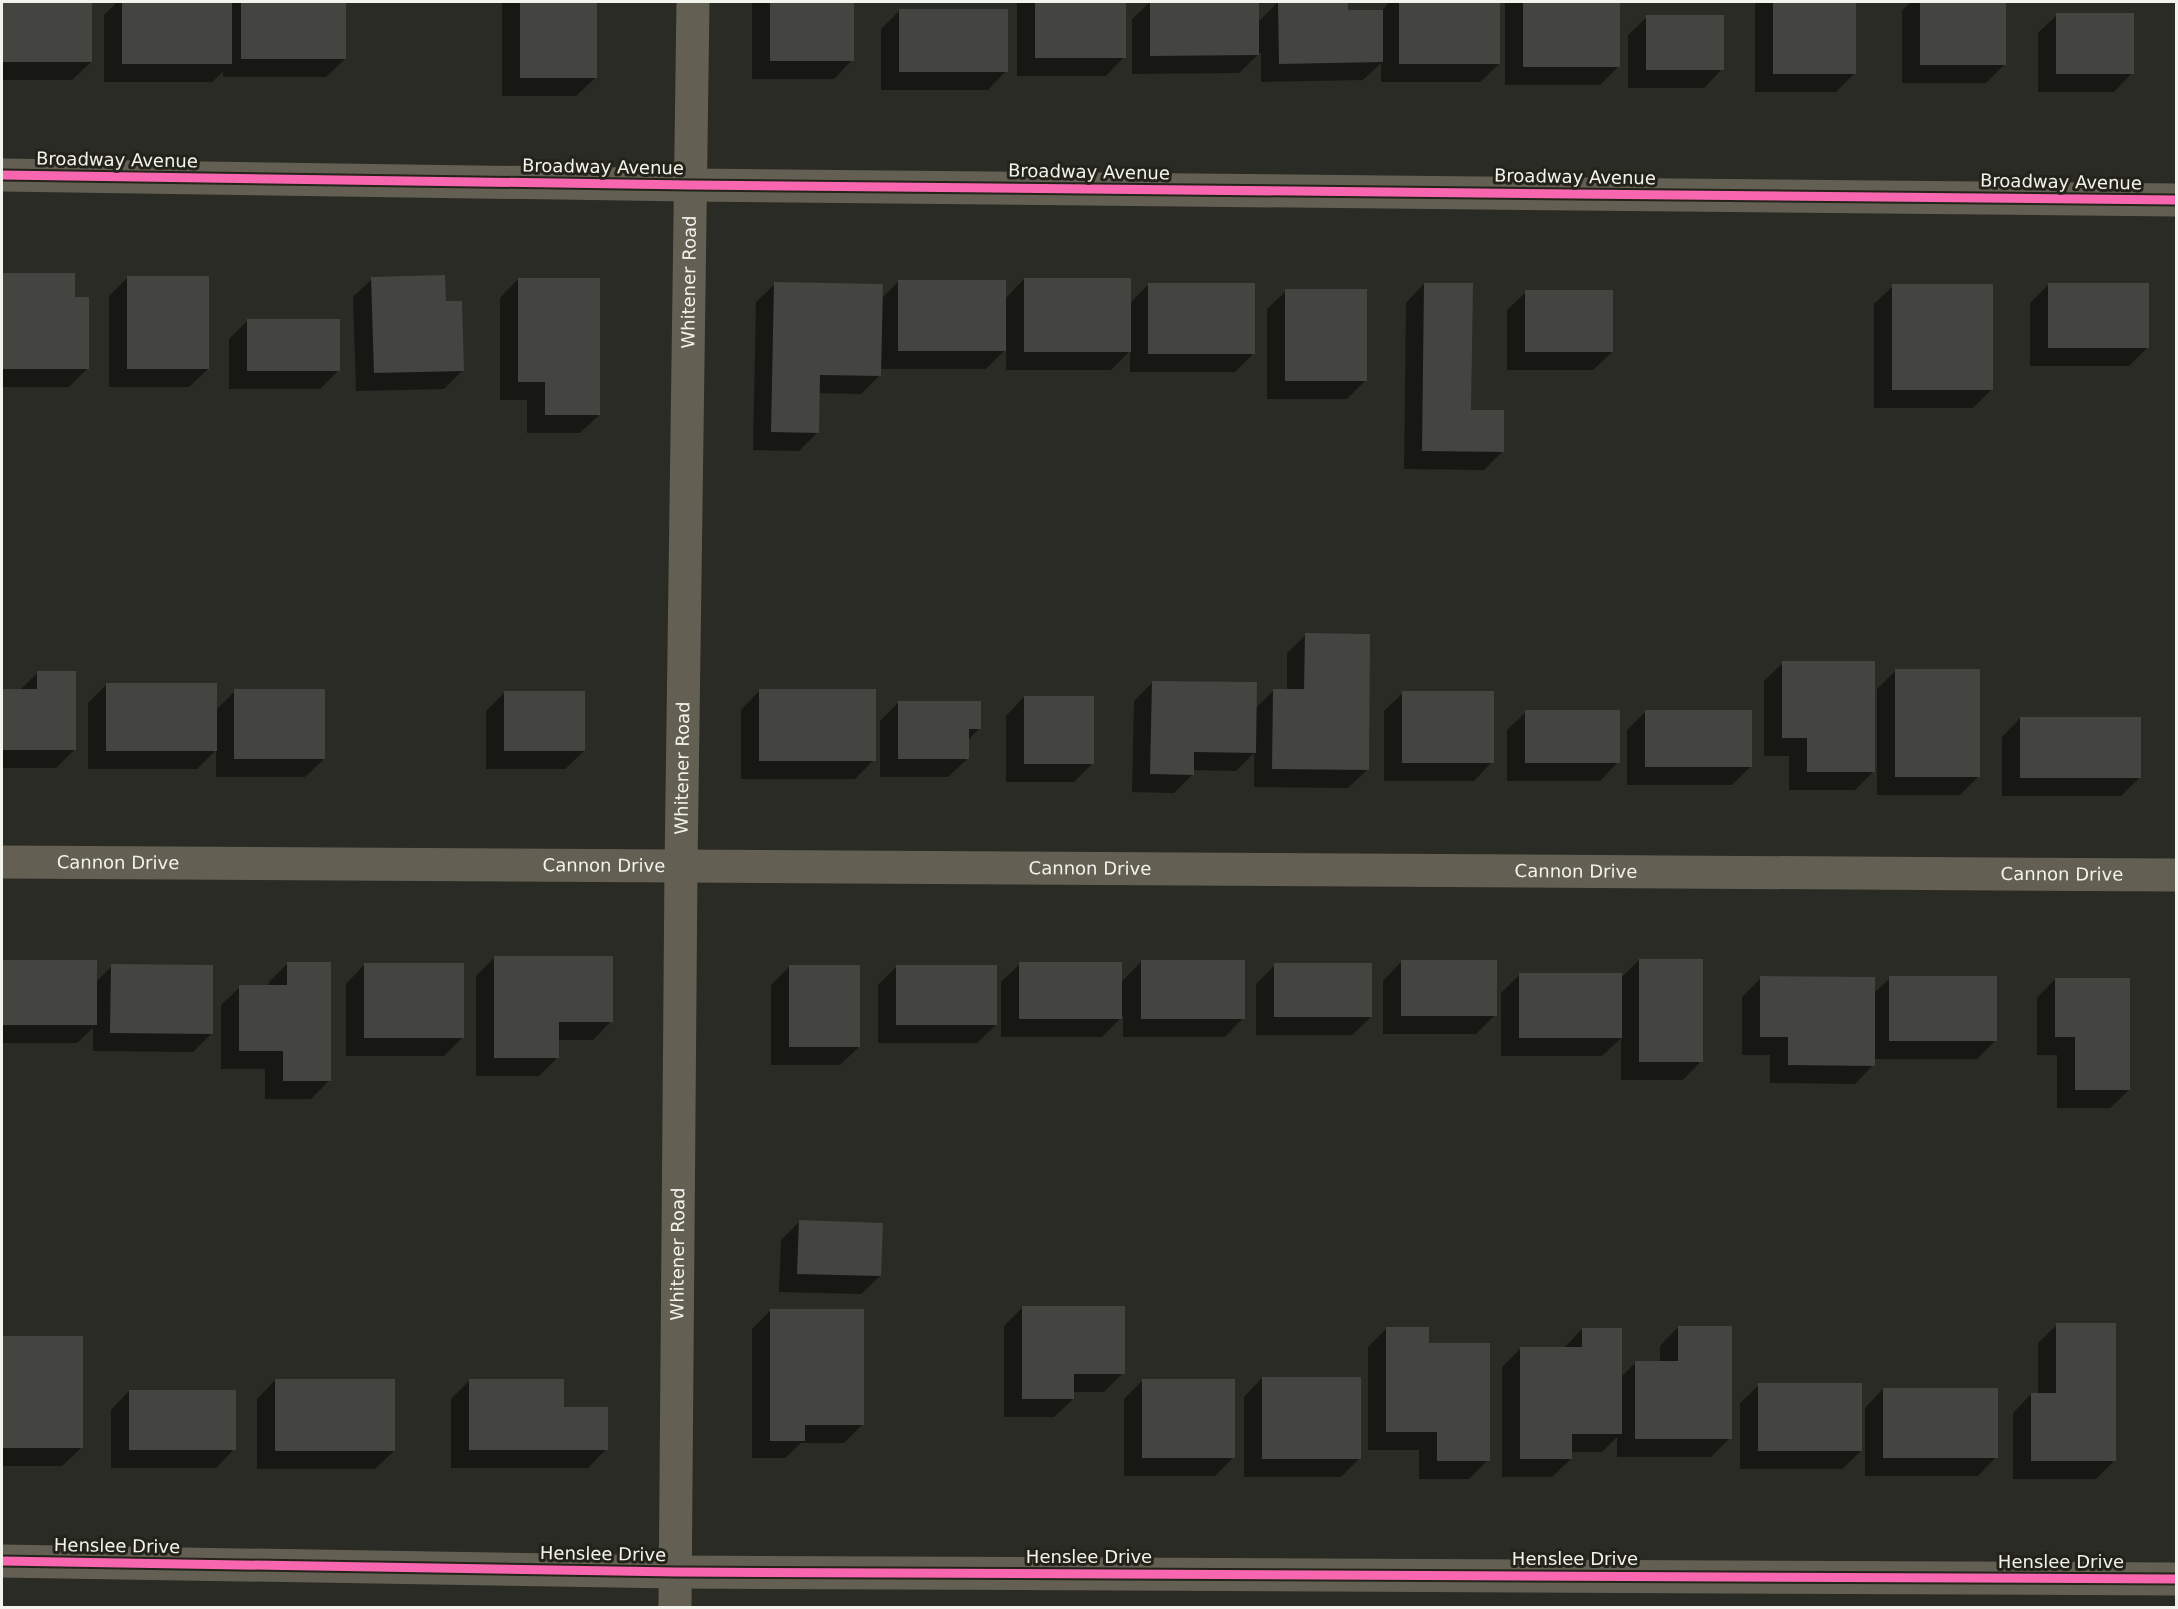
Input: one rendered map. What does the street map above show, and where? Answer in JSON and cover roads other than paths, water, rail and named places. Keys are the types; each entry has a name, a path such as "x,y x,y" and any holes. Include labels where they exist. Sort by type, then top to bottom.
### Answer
{"street":[{"name":"Whitener Road","path":"675,1608 681,867 693,2"},
{"name":"Broadway Avenue","path":"2,175 690,185 2176,200"},
{"name":"Cannon Drive","path":"2,862 2176,875"},
{"name":"Henslee Drive","path":"2,1560 676,1572 2176,1579"}]}
